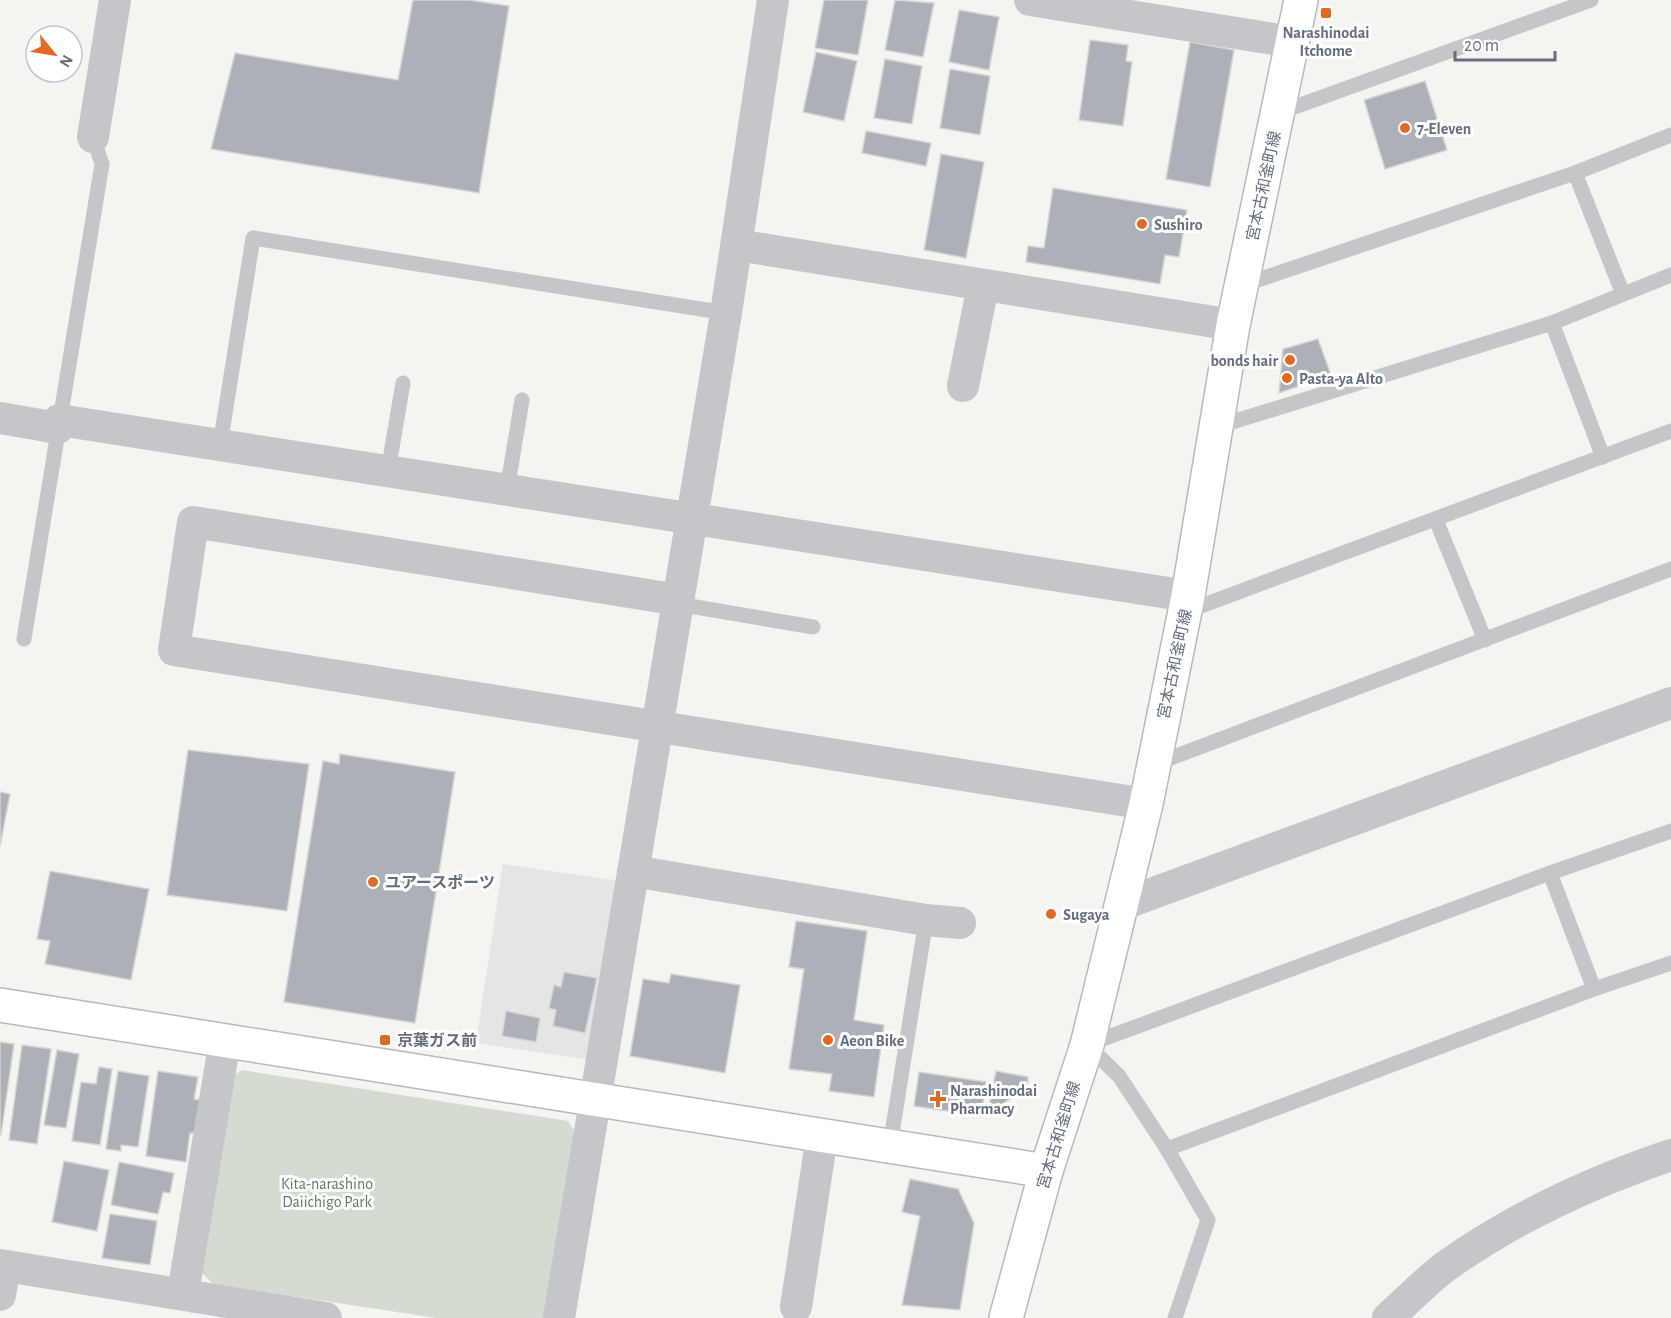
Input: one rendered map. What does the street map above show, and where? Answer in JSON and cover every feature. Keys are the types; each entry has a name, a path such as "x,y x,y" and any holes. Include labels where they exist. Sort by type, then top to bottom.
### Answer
{"street":[{"path":"93,137 115,0"},
{"path":"559,1318 726,313 773,0"},
{"path":"1030,0 1292,42"},
{"name":"宮本古和釜町線","path":"1005,1318 1046,1171 1086,1045 1146,804 1187,604 1233,324 1243,285 1300,0"},
{"path":"737,245 1233,324"},
{"path":"963,386 983,286"},
{"path":"0,418 220,445 692,518 1187,604"},
{"path":"678,602 193,522 174,650 1146,804"},
{"path":"1121,905 1671,703"},
{"path":"633,871 926,920 960,923"},
{"path":"0,1005 1046,1171"},
{"path":"183,1293 225,1040"},
{"path":"796,1306 822,1136"},
{"path":"1388,1318 1445,1267 1538,1208 1623,1171 1671,1155"},
{"path":"2,1275 183,1293 276,1314 326,1318"}],"lane":[{"path":"1278,113 1591,0"},
{"path":"1243,285 1575,173 1671,135"},
{"path":"24,639 102,164 93,137"},
{"path":"1575,173 1623,294"},
{"path":"220,445 253,238 726,313"},
{"path":"1216,427 1552,323 1671,275"},
{"path":"1552,323 1603,457"},
{"path":"388,471 403,383"},
{"path":"507,490 522,400"},
{"path":"1187,604 1436,520 1671,431"},
{"path":"1436,520 1485,640"},
{"path":"1153,765 1671,568"},
{"path":"678,602 813,627"},
{"path":"1175,1318 1208,1220 1167,1149 1119,1076 1086,1045 1550,873 1671,831"},
{"path":"1550,873 1594,989"},
{"path":"890,1146 926,920"},
{"path":"1167,1149 1594,989 1671,963"}],"shaded area":[{"path":"503,864 619,881 591,1060 476,1043"}],"green space":[{"name":"Kita-narashino Daiichigo Park","path":"242,1070 568,1121 575,1132 548,1318 436,1318 213,1284 200,1271 230,1078"}],"building":[{"path":"413,0 469,0 509,6 479,193 211,149 235,53 398,80"},
{"path":"824,0 868,0 858,55 815,48"},
{"path":"895,0 934,3 923,57 885,50"},
{"path":"959,10 999,17 989,70 949,62"},
{"path":"1090,40 1128,45 1126,61 1132,62 1123,126 1079,120"},
{"path":"1190,42 1234,50 1210,187 1166,179"},
{"path":"816,52 857,61 844,121 803,112"},
{"path":"885,59 922,66 912,124 874,118"},
{"path":"950,69 990,76 980,135 940,128"},
{"path":"1425,81 1447,150 1385,169 1364,100"},
{"path":"866,131 931,143 926,166 862,153"},
{"path":"941,154 984,162 966,258 924,250"},
{"path":"1053,188 1187,210 1179,257 1165,255 1160,284 1026,262 1028,246 1044,248"},
{"path":"1318,339 1331,375 1279,393 1283,349"},
{"path":"188,750 309,764 287,911 167,895"},
{"path":"340,754 455,772 415,1023 284,1002 323,761 339,764"},
{"path":"0,792 10,794 0,846"},
{"path":"50,871 149,889 131,980 45,964 50,941 37,939"},
{"path":"796,921 867,931 854,1020 884,1025 874,1097 829,1091 832,1074 789,1069 804,969 789,967"},
{"path":"564,972 597,978 585,1033 553,1026 556,1010 549,1008 554,985 561,987"},
{"path":"671,974 740,985 725,1073 630,1056 643,979 669,983"},
{"path":"506,1011 540,1018 536,1042 502,1036"},
{"path":"0,1042 14,1044 1,1135 0,1135"},
{"path":"22,1045 51,1049 37,1144 9,1140"},
{"path":"57,1050 79,1054 66,1128 44,1125"},
{"path":"99,1067 112,1069 100,1145 72,1141 81,1082 96,1084"},
{"path":"118,1071 149,1076 138,1147 121,1145 121,1151 106,1149"},
{"path":"158,1071 198,1077 194,1099 201,1100 196,1133 190,1133 186,1162 146,1156"},
{"path":"996,1071 1028,1077 1027,1088 988,1113"},
{"path":"919,1072 986,1082 981,1116 914,1106"},
{"path":"64,1161 109,1170 97,1231 52,1222"},
{"path":"119,1162 174,1173 170,1193 163,1192 158,1214 111,1205"},
{"path":"910,1179 958,1189 974,1223 960,1310 902,1305 920,1216 902,1212"},
{"path":"110,1214 157,1221 150,1265 102,1258"}],"place":[{"name":"Narashinodai Itchome","path":"1326,13"},
{"name":"7-Eleven","path":"1405,128"},
{"name":"Sushiro","path":"1142,224"},
{"name":"bonds hair","path":"1290,360"},
{"name":"Pasta-ya Alto","path":"1287,378"},
{"name":"ユアースポーツ","path":"373,882"},
{"name":"Sugaya","path":"1051,914"},
{"name":"京葉ガス前","path":"385,1040"},
{"name":"Aeon Bike","path":"828,1040"},
{"name":"Narashinodai Pharmacy","path":"938,1099"}]}
